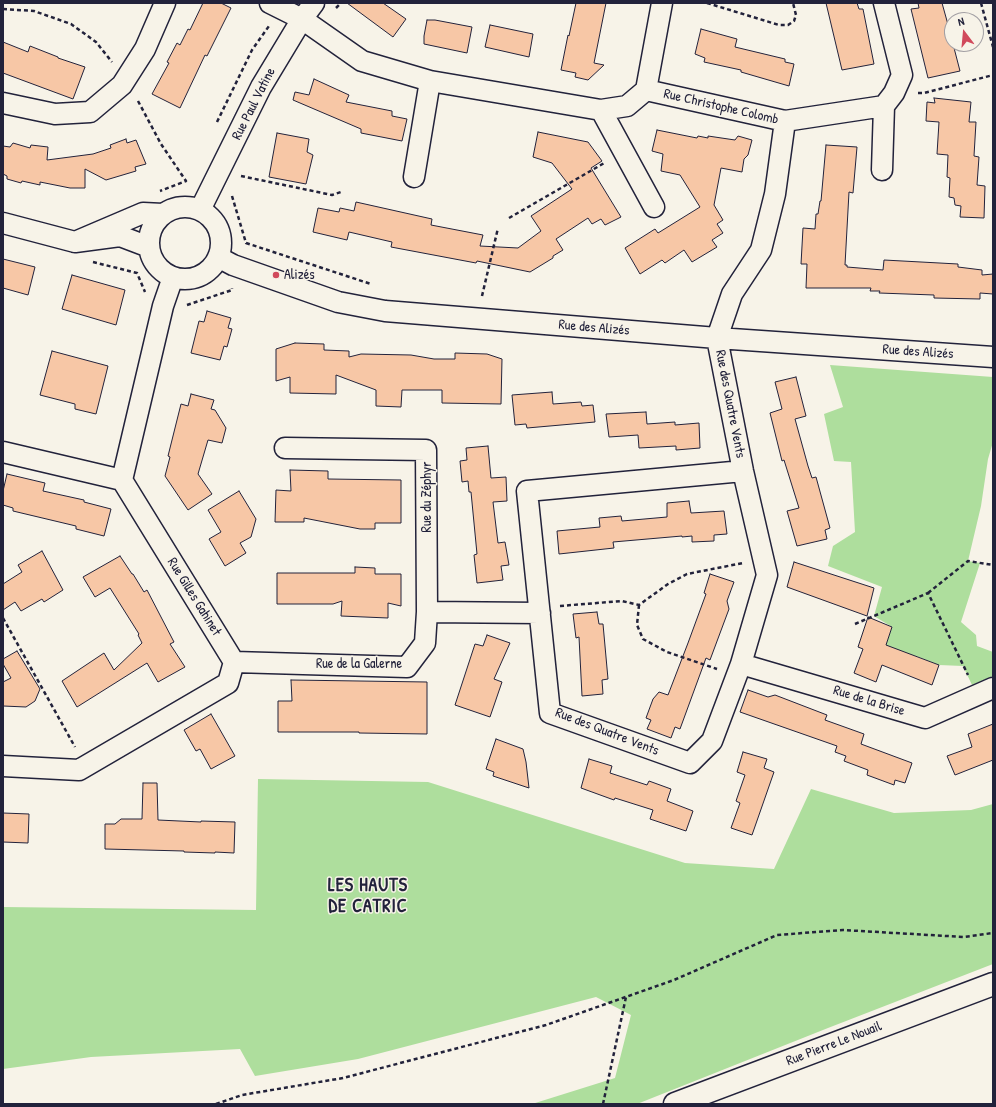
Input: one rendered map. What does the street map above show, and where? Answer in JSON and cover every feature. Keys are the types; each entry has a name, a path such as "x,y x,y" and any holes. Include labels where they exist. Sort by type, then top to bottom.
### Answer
{"street":[{"path":"3,103 55,114 90,112 122,85 145,49 165,3"},
{"name":"Rue Christophe Colomb","path":"270,3 309,24 362,61 430,82 601,110 627,106 646,90 785,121 775,194 761,250 732,294 717,338"},
{"name":"Rue Paul Vatine","path":"200,210 261,87 309,24 314,3"},
{"path":"646,90 662,3"},
{"path":"882,170 889,100 902,75 884,3"},
{"path":"414,177 430,82"},
{"path":"785,121 889,100"},
{"path":"601,110 654,207"},
{"path":"191,207 200,210 209,216 216,225 226,261 212,266 204,273 194,277 173,277 156,265 151,256 149,247 150,234 155,223 163,214 172,209 191,207"},
{"path":"75,242 143,213 163,214"},
{"path":"3,223 75,242 120,236 149,247"},
{"name":"Rue des Alizés","path":"226,261 338,302 386,311 989,358"},
{"path":"3,452 122,480 163,306 173,277"},
{"name":"Rue des Quatre Vents","path":"717,338 743,471 767,575 738,670 712,741 690,763 550,713 527,492 743,471"},
{"name":"Rue du Zéphyr","path":"285,448 426,450 427,612"},
{"name":"Rue Gilles Gahinet","path":"122,480 234,662"},
{"path":"427,612 540,610"},
{"name":"Rue de la Galerne","path":"234,662 407,667 426,643 427,612"},
{"path":"3,766 79,770 228,683 234,662"},
{"name":"Rue de la Brise","path":"738,670 925,718 985,692"},
{"name":"Rue Pierre Le Nouail","path":"675,1104 993,984"}],"path":[{"path":"309,24 341,3"},
{"path":"707,3 779,25 788,25 794,21 796,15 793,3"},
{"path":"981,3 993,47"},
{"path":"889,100 924,94 993,75"},
{"path":"509,218 624,152"},
{"path":"237,175 332,194 341,192"},
{"path":"231,192 246,243"},
{"path":"475,295 482,296 498,228"},
{"path":"92,262 137,273 149,303 177,308 232,290 226,261 246,243"},
{"path":"246,243 375,286"},
{"path":"540,610 622,602 639,605 668,584 687,574 764,560"},
{"path":"855,624 928,593 968,561 993,565"},
{"path":"928,593 985,692"},
{"path":"639,605 637,625 643,639 667,652 738,670"},
{"path":"3,618 86,765"},
{"path":"216,1104 242,1095 343,1078 546,1024 674,980 777,935 843,930 964,938 993,933"},
{"path":"603,1104 626,996"}],"green space":[{"path":"830,365 993,377 993,442 988,459 981,506 968,561 980,563 961,622 976,635 977,646 993,652 993,676 972,685 963,666 939,665 916,656 907,661 882,655 892,627 874,616 882,587 828,566 833,546 855,532 851,462 834,461 824,414 843,407"},
{"path":"258,779 428,782 685,863 774,869 811,789 894,813 971,810 993,804 993,964 637,1104 532,1104 615,1078 631,1015 596,997 358,1059 255,1076 240,1049 91,1057 3,1069 3,907 256,910"}],"building":[{"path":"203,3 221,3 231,8 207,56 205,55 180,108 152,94 169,63 167,62 177,43 180,45 188,29 190,30"},
{"path":"347,3 383,3 406,19 393,37"},
{"path":"576,3 606,3 594,63 604,65 588,80 575,77 576,73 561,70"},
{"path":"826,3 857,3 859,9 863,9 874,64 842,70"},
{"path":"918,3 942,3 944,12 944,52 955,52 960,71 928,78 911,9 919,8"},
{"path":"427,20 435,20 472,27 467,53 424,44"},
{"path":"490,25 533,34 529,57 485,47"},
{"path":"701,29 737,39 735,47 785,59 785,62 794,64 789,86 741,72 741,70 704,62 705,58 695,54"},
{"path":"3,42 28,52 30,46 58,58 85,67 73,99 3,73"},
{"path":"314,79 349,95 346,102 392,111 392,116 407,119 402,141 361,133 361,129 293,100 295,92 309,95"},
{"path":"934,98 971,102 969,122 976,122 974,156 979,157 977,185 985,186 984,218 960,217 961,206 955,205 954,198 949,197 950,178 947,177 948,155 937,154 939,122 926,121 927,102 935,103"},
{"path":"657,130 697,138 698,136 708,138 708,136 735,140 738,136 752,140 748,155 744,159 742,172 721,168 714,205 723,220 717,224 723,233 712,240 717,247 692,262 684,250 665,263 662,260 640,274 625,248 655,229 658,233 700,207 680,175 661,171 663,154 652,151"},
{"path":"538,132 588,142 602,161 591,168 621,217 605,225 601,219 592,224 588,218 556,239 563,250 530,272 477,261 476,263 391,247 392,242 349,232 347,240 313,232 318,208 339,212 340,208 354,211 356,202 432,219 431,225 483,235 480,246 518,248 541,231 531,216 572,189 552,163 533,157"},
{"path":"277,133 309,139 307,152 313,155 306,184 269,177"},
{"path":"126,139 127,143 136,140 146,164 135,167 136,171 106,180 85,169 85,188 70,188 40,182 40,185 22,181 21,183 7,179 7,176 3,174 3,146 10,147 13,143 30,148 31,145 48,147 47,160 93,154 111,148 110,145"},
{"path":"826,145 857,147 853,193 849,192 845,265 847,265 847,267 883,270 884,260 958,264 958,267 982,270 982,275 993,274 993,294 980,293 980,299 934,298 934,295 879,293 880,291 870,291 871,288 806,288 807,264 801,264 803,228 815,229 816,214 818,214 821,201"},
{"path":"3,259 35,267 28,295 3,288"},
{"path":"72,275 125,290 116,325 62,309"},
{"path":"207,311 231,318 228,328 232,329 227,347 224,346 220,360 191,353 199,321 204,322"},
{"path":"295,343 324,344 324,350 349,351 349,357 361,354 411,355 434,359 455,359 455,353 487,354 502,359 501,404 442,403 442,390 402,390 401,407 376,406 376,390 336,375 336,394 290,393 290,377 276,381 276,349"},
{"path":"52,351 108,366 96,414 75,409 75,404 40,395"},
{"path":"796,377 806,416 795,419 812,478 816,477 830,528 825,530 827,539 797,546 787,511 799,508 784,460 782,461 770,413 782,409 775,382"},
{"path":"552,392 553,404 581,402 582,406 593,405 595,422 527,428 526,424 515,425 512,395"},
{"path":"191,394 214,400 211,409 215,410 226,428 222,443 208,440 198,474 212,494 188,510 165,476 170,457 168,456 181,404 188,406"},
{"path":"646,412 647,424 675,422 675,425 699,423 700,448 676,450 676,446 639,448 638,435 609,437 606,414"},
{"path":"488,446 491,478 506,477 507,501 493,502 498,543 505,542 509,565 501,566 503,580 477,583 474,555 477,554 471,492 469,492 468,481 462,482 460,461 467,460 466,448"},
{"path":"290,470 328,471 328,479 401,480 401,523 375,523 375,529 360,529 304,518 304,522 275,522 276,490 291,491"},
{"path":"7,474 45,483 43,491 84,500 84,502 111,509 104,536 76,529 76,526 13,511 13,508 3,505 3,491"},
{"path":"239,491 256,519 251,537 240,543 246,553 225,566 209,539 221,532 208,510"},
{"path":"689,501 691,513 724,511 727,534 714,535 714,541 692,542 692,536 682,536 613,542 614,548 559,554 557,531 600,527 599,518 621,516 622,521 667,517 667,503"},
{"path":"42,551 63,590 44,602 42,599 21,611 15,602 3,610 3,584 22,572 18,565"},
{"path":"120,556 144,592 147,590 174,642 170,644 185,667 158,682 147,663 77,707 62,681 104,653 114,670 142,643 138,635 139,634 110,588 95,597 83,577"},
{"path":"794,562 874,588 867,616 787,587"},
{"path":"355,567 375,568 375,574 401,574 401,606 388,603 388,618 341,616 342,601 333,604 277,604 277,573 355,573"},
{"path":"710,574 734,582 727,601 729,609 710,660 706,658 680,729 675,727 671,738 647,729 651,720 646,718 653,699 659,692 668,695 706,594 704,593"},
{"path":"597,612 599,624 603,624 608,679 602,680 603,694 582,696 579,637 576,638 573,614"},
{"path":"868,617 892,627 886,645 939,665 932,685 882,665 876,682 854,673 863,649 858,647"},
{"path":"487,635 510,643 494,679 502,682 490,717 455,705 475,644 483,646"},
{"path":"17,651 40,689 35,701 26,707 3,706 3,682 11,678 3,664 3,659"},
{"path":"291,680 427,682 427,734 278,732 278,701 292,701"},
{"path":"748,690 768,697 775,695 827,715 825,720 864,734 861,744 912,763 905,783 895,780 894,785 867,775 868,770 844,761 846,756 835,752 837,746 740,712"},
{"path":"211,714 235,756 211,769 200,749 196,751 184,730"},
{"path":"993,724 993,760 955,775 947,756 972,747 968,734"},
{"path":"496,739 523,749 529,788 493,776 494,772 486,769"},
{"path":"743,752 767,759 764,768 774,772 752,835 731,828 740,803 736,801 745,775 737,772"},
{"path":"589,759 612,766 610,773 647,785 649,781 671,789 667,801 693,811 686,831 650,819 653,810 615,798 614,800 581,788"},
{"path":"143,783 157,783 158,820 235,822 234,853 105,849 105,824 115,824 121,819 142,819"},
{"path":"3,813 29,814 28,843 3,842"}],"place":[{"name":"Alizés","path":"276,275"}],"district":[{"name":"LES HAUTS DE CATRIC","path":"368,896"}]}
